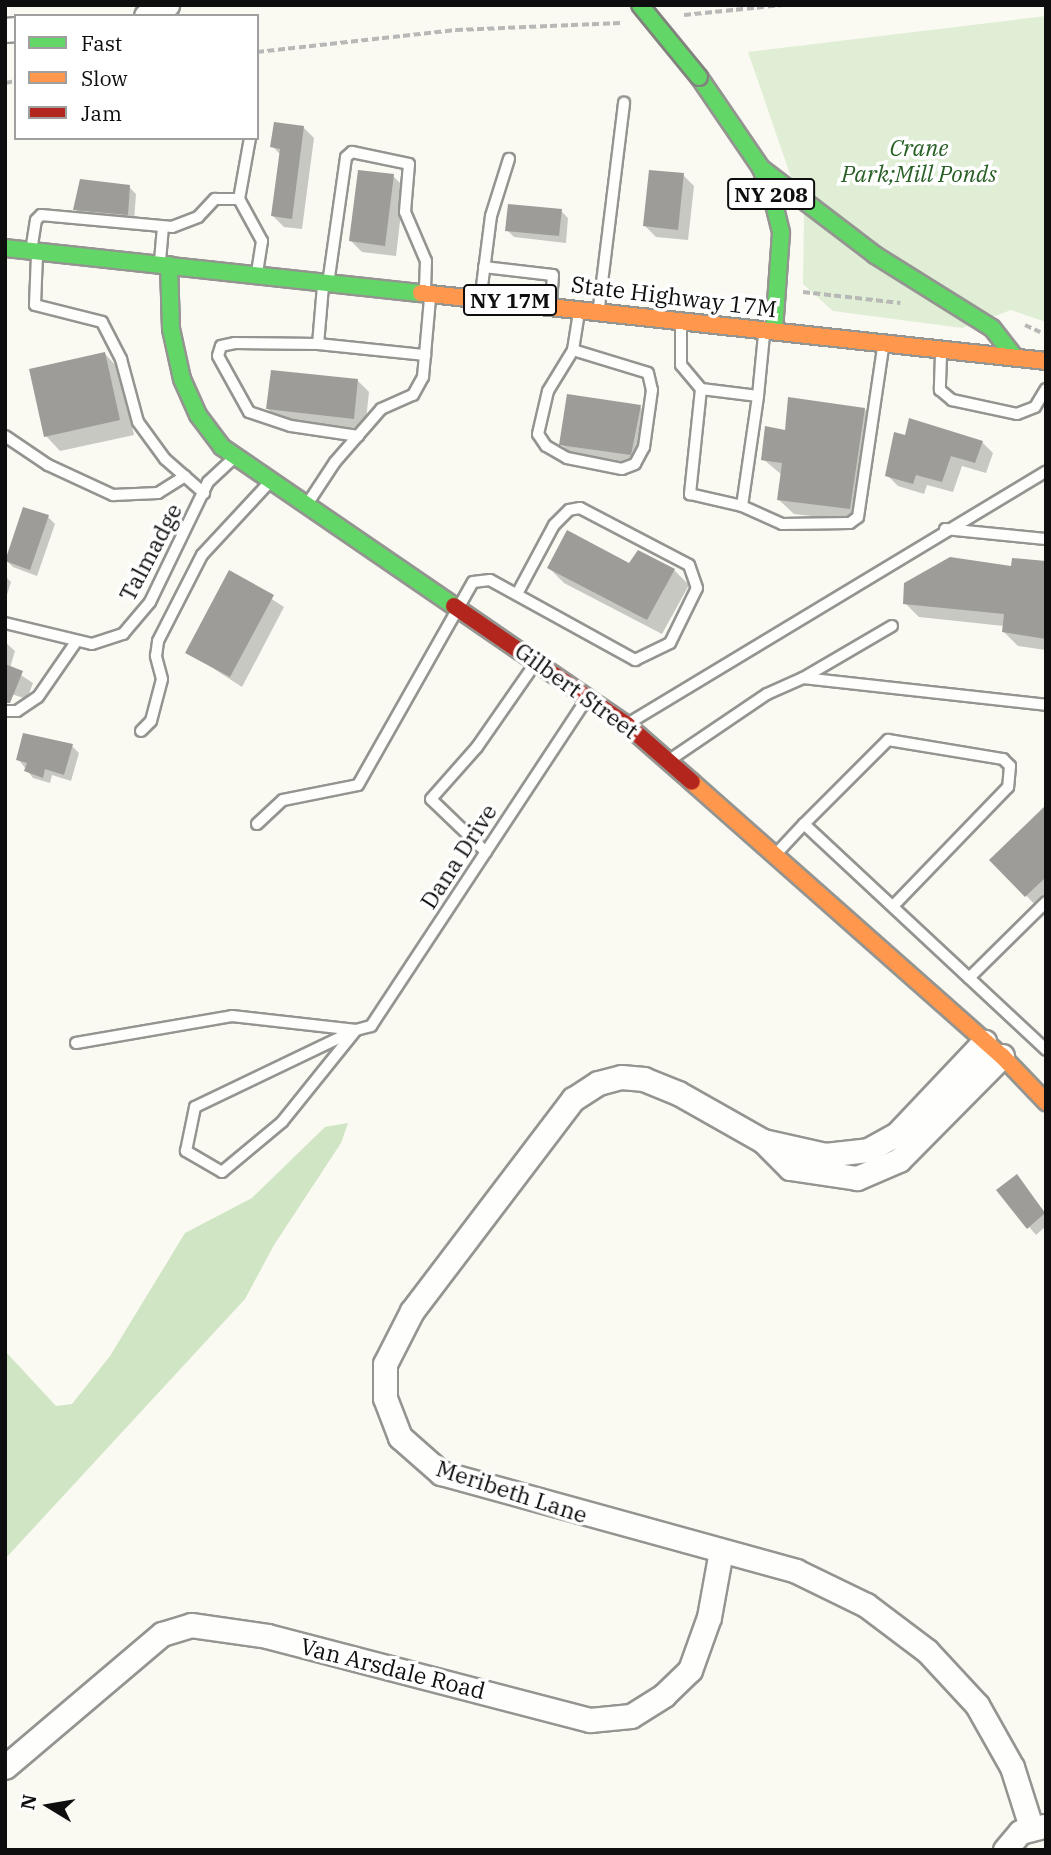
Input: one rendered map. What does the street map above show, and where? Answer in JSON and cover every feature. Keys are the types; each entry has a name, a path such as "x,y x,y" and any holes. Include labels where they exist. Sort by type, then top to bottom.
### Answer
{"main road":[{"name":"NY 208","path":"640,5 699,77 761,167 781,233 770,329"},
{"path":"761,167 875,254 992,328 1015,357"},
{"name":"State Highway 17M","path":"5,248 598,309 1046,361"},
{"name":"Gilbert Street","path":"164,264 171,329 182,379 198,415 235,457 589,695 627,725 993,1049 1046,1102"}],"street":[{"path":"150,14 167,5"},
{"name":"Meribeth Lane","path":"993,1049 922,1140 879,1172 857,1178 808,1174 790,1168 763,1141 678,1093 644,1079 621,1077 598,1083 573,1099 412,1311 385,1364 385,1398 400,1437 440,1473 796,1570 866,1605 928,1651 977,1705 996,1735 1038,1827"},
{"name":"Van Arsdale Road","path":"5,1768 162,1634 191,1625 267,1636 590,1720 631,1716 664,1695 690,1670 709,1617 721,1551"},
{"path":"1005,1850 1020,1832 1038,1827"}],"lane":[{"path":"598,309 624,103"},
{"path":"250,140 239,199 262,241 257,273"},
{"path":"307,505 381,409 414,395 423,377 427,264 405,212 409,164 352,152 346,157 318,344"},
{"path":"481,297 491,216 509,159"},
{"path":"204,493 165,459 138,422 121,359 102,322 35,305 35,223 41,215 163,228 187,223 215,199 239,199"},
{"path":"163,228 164,264"},
{"path":"484,267 553,275 550,304"},
{"path":"573,351 648,373 652,390 644,447 635,464 622,469 566,458 546,446 538,434 548,391 573,351 579,307"},
{"path":"682,319 681,365 701,389 758,396"},
{"path":"741,506 770,329"},
{"path":"358,436 290,426 249,412 218,356 221,346 235,343 318,344 425,355"},
{"path":"701,389 690,494 741,506 782,524 850,523 862,506 884,343"},
{"path":"942,349 940,390 952,400 1017,414 1035,407 1046,389"},
{"path":"5,436 48,465 113,495 158,493 185,476"},
{"name":"Talmadge","path":"5,623 76,642 109,642 137,622 181,547 204,493 221,467 235,457"},
{"path":"627,725 945,529 1046,471"},
{"path":"141,732 151,721 162,679 156,656 158,641 202,555 271,481"},
{"path":"257,824 284,800 358,785 473,582 490,580 635,660 670,643 697,588 689,565 580,508 569,510 554,525 517,594"},
{"path":"945,529 1046,539"},
{"path":"668,761 767,694 803,678 892,626"},
{"path":"5,711 17,711 38,697 76,642"},
{"path":"486,852 431,799 477,747 537,660"},
{"path":"803,678 1046,705"},
{"name":"Dana Drive","path":"356,1030 371,1026 589,695"},
{"path":"774,856 888,740 1003,759 1010,765 1008,787 892,906"},
{"path":"804,824 1046,1050"},
{"path":"969,978 1046,902"},
{"path":"76,1043 232,1016 356,1030"},
{"path":"356,1030 282,1122 222,1172 186,1151 195,1107 356,1030"}],"path":[{"path":"682,16 782,5"},
{"path":"259,52 456,30 632,22"}],"green space":[{"name":"Crane Park;Mill Ponds","path":"1046,16 1046,322 1011,310 962,328 833,311 803,284 804,215 748,52"},
{"path":"348,1123 341,1143 274,1245 245,1299 5,1559 5,1351 56,1406 72,1404 110,1356 185,1233 252,1198 325,1127"}],"building":[{"path":"274,122 304,126 292,219 271,216 280,149 270,147"},
{"path":"358,170 394,174 385,246 349,241"},
{"path":"649,170 684,173 678,230 643,226"},
{"path":"80,179 130,185 128,215 73,210"},
{"path":"508,204 562,209 559,236 505,231"},
{"path":"105,352 120,420 44,437 29,369"},
{"path":"271,370 358,379 354,419 266,409"},
{"path":"567,394 641,405 631,455 559,445"},
{"path":"788,397 865,408 850,509 777,500 782,463 761,460 765,426 785,430"},
{"path":"909,418 983,441 975,463 951,456 942,482 916,475 913,484 885,476 894,432 905,435"},
{"path":"23,507 49,515 30,570 5,561"},
{"path":"567,530 629,563 638,550 675,569 647,620 547,568"},
{"path":"950,557 1011,566 1012,558 1046,561 1046,639 1002,632 1004,614 903,604 904,583"},
{"path":"229,570 274,595 230,677 185,653"},
{"path":"5,664 23,671 10,703 5,703"},
{"path":"23,733 73,744 64,775 45,769 43,778 24,771 27,763 16,760"},
{"path":"1046,805 1046,877 1025,897 989,860"},
{"path":"1017,1174 1045,1213 1027,1229 996,1190"}],"traffic: fast":[{"path":"640,5 699,77"},
{"path":"699,77 761,168 774,204 781,233 774,330"},
{"path":"761,168 875,255 992,328 1015,357"},
{"path":"5,248 421,293"},
{"path":"169,265 171,329 182,379 198,415 222,447 454,606"}],"traffic: slow":[{"path":"421,293 1046,361"},
{"path":"692,782 1002,1056 1046,1102"}],"traffic: jam":[{"path":"454,606 627,725 692,782"}]}
